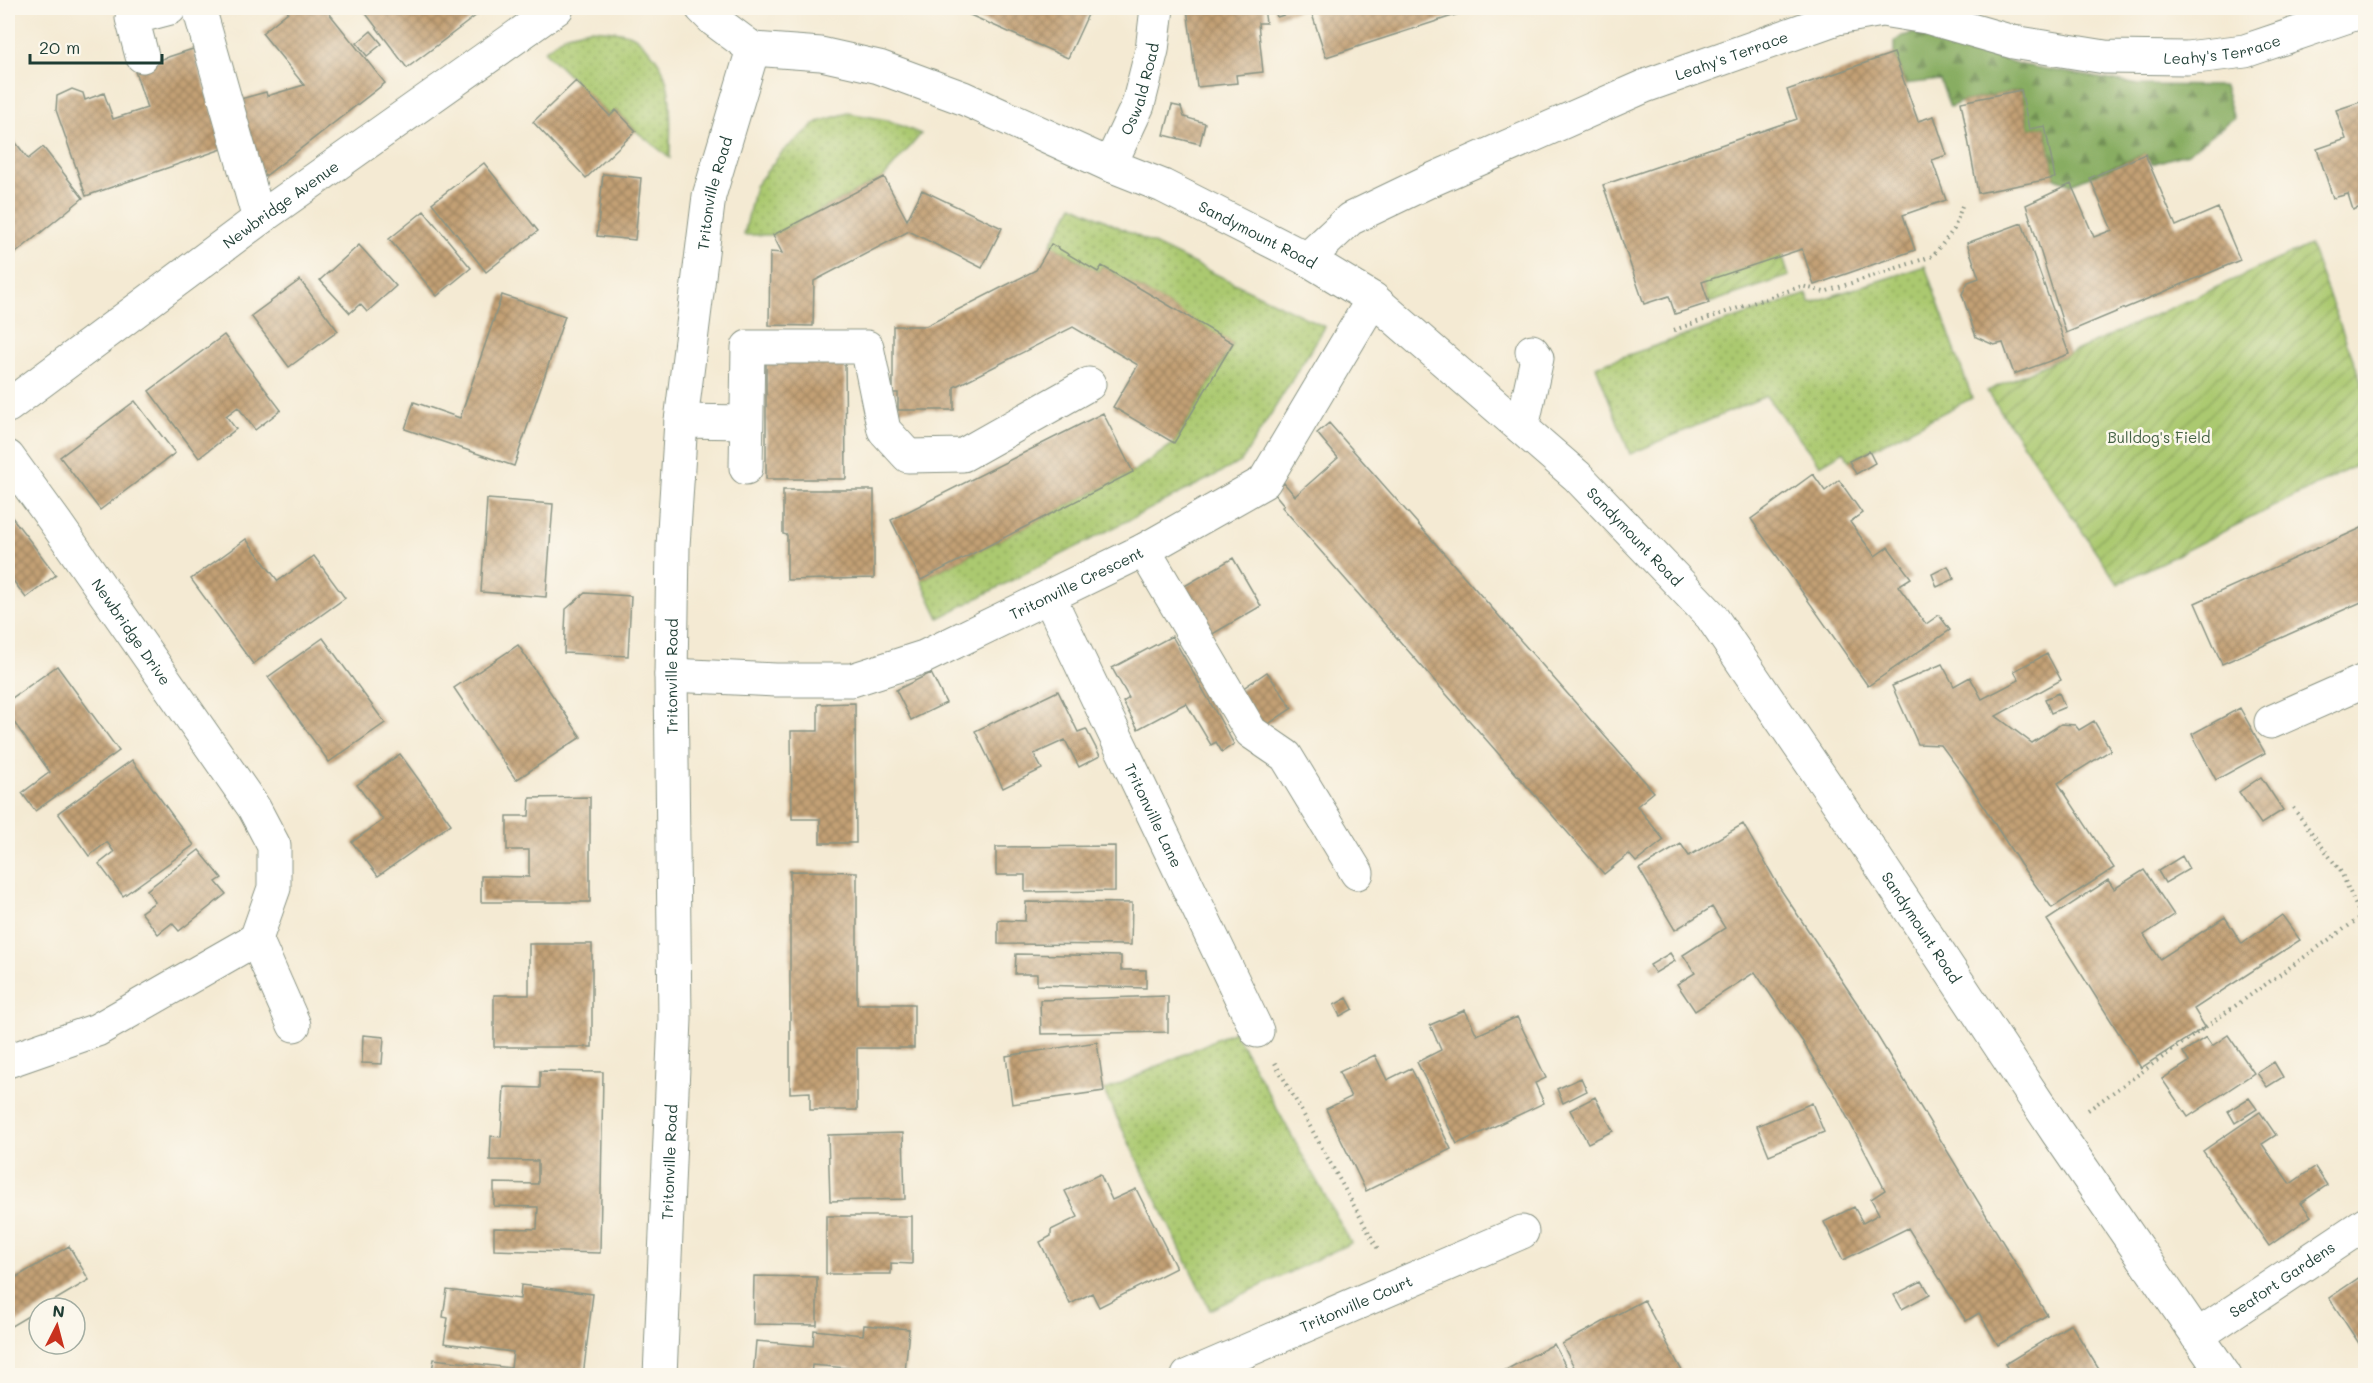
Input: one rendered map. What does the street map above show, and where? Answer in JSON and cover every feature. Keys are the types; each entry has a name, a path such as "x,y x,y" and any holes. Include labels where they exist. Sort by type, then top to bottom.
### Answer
{"street":[{"path":"142,56 132,18 170,8"},
{"path":"199,8 259,219"},
{"name":"Newbridge Avenue","path":"8,406 259,219 557,8"},
{"path":"702,8 714,20 753,49"},
{"name":"Oswald Road","path":"1110,165 1138,105 1152,50 1157,8"},
{"name":"Leahy's Terrace","path":"1307,259 1350,219 1433,195 1645,86 1837,18 1882,10 1926,17 2013,42 2105,57 2187,58 2246,51 2366,10"},
{"name":"Sandymount Road","path":"753,49 821,54 879,67 963,98 1110,165 1162,186 1307,259 1373,299 1577,476 1711,616 1869,848 2057,1132 2225,1376"},
{"name":"Tritonville Road","path":"660,1376 675,1019 671,675 673,546 681,422 709,196 753,49"},
{"name":"Tritonville Crescent","path":"671,675 776,680 852,680 924,657 1144,550 1264,482 1373,299"},
{"path":"746,468 748,347 867,347 884,430 908,456 963,455 1089,384"},
{"path":"1522,428 1537,358 1532,351"},
{"path":"681,422 746,422"},
{"name":"Newbridge Drive","path":"8,458 254,807 274,846 274,888 256,939"},
{"path":"1144,550 1251,732 1286,756 1357,873"},
{"name":"Tritonville Lane","path":"1049,597 1257,1031"},
{"path":"2271,722 2366,680"},
{"path":"8,1061 97,1030 256,939 294,1025"},
{"name":"Seafort Gardens","path":"2197,1336 2366,1223"},
{"name":"Tritonville Court","path":"1188,1376 1522,1232"}],"path":[{"path":"1674,330 1802,286 1824,292 1933,256 1954,230 1962,206"},
{"path":"2057,1132 2361,917 2341,873 2291,806"},
{"path":"1257,1031 1398,1285"}],"green space":[{"path":"590,29 616,31 633,36 656,58 663,70 670,98 670,158 636,131 616,110 610,116 544,51 567,34"},
{"path":"1914,33 2023,65 2139,85 2224,86 2234,118 2188,153 2152,164 2145,154 2071,184 2055,178 2045,126 2029,129 2021,90 1961,102 1950,107 1940,80 1905,84 1894,53 1894,42 1902,36"},
{"path":"848,113 887,120 921,134 884,177 773,235 744,235 755,186 783,151 818,122"},
{"path":"1073,205 1325,327 1241,462 939,618 921,580 1133,472 1174,443 1233,344 1102,266 1098,272 1051,244"},
{"name":"Bulldog's Field","path":"2310,245 2365,391 2365,461 2118,584 1987,391"},
{"path":"1782,255 1789,276 1709,303 1702,282"},
{"path":"1925,266 1972,398 1849,461 1844,451 1820,465 1766,396 1630,454 1596,366 1807,294 1810,303"},
{"path":"1234,1031 1351,1243 1210,1310 1104,1091"}],"building":[{"path":"293,8 325,8 385,83 259,181 237,100 266,92 267,96 304,85 262,33"},
{"path":"369,8 486,8 407,68 364,11"},
{"path":"954,8 1091,8 1068,58"},
{"path":"1187,8 1264,8 1266,23 1258,23 1263,72 1236,75 1237,83 1197,87"},
{"path":"1274,8 1307,8 1277,17"},
{"path":"1310,8 1477,8 1326,57"},
{"path":"371,31 382,44 367,56 357,43"},
{"path":"193,49 225,148 86,196 56,110 57,96 72,89 83,93 85,100 104,93 113,119 147,108 134,68"},
{"path":"1894,53 1918,121 1934,116 1947,155 1932,160 1946,200 1903,215 1915,250 1814,285 1802,249 1702,282 1709,303 1675,314 1669,296 1644,304 1603,185 1797,119 1787,90"},
{"path":"576,81 610,116 616,110 636,131 586,178 533,122"},
{"path":"2021,90 2029,129 2045,126 2055,178 1978,193 1961,102"},
{"path":"2366,100 2366,205 2353,210 2348,194 2333,198 2317,149 2346,139 2336,110"},
{"path":"1172,105 1181,107 1184,117 1205,123 1200,144 1164,135"},
{"path":"8,132 28,159 43,147 83,198 11,257 8,253"},
{"path":"2145,154 2176,226 2218,208 2240,260 2066,333 2026,205 2071,184 2094,237 2112,230 2090,178"},
{"path":"484,163 538,231 486,272 432,203"},
{"path":"603,174 641,178 635,240 597,236"},
{"path":"884,177 907,220 922,190 1002,228 982,268 909,231 814,281 813,326 769,325 770,252 782,253 773,235"},
{"path":"424,211 471,268 437,296 389,239"},
{"path":"2022,223 2069,354 2014,374 2003,343 1994,345 1976,337 1962,294 1968,282 1979,278 1967,243"},
{"path":"1051,244 1098,272 1102,266 1233,343 1174,443 1113,407 1138,365 1073,327 954,387 954,410 898,410 898,393 893,393 893,326 926,326 1036,270"},
{"path":"359,245 396,286 367,312 360,304 350,313 320,280"},
{"path":"300,280 338,331 289,367 251,316"},
{"path":"502,295 565,316 514,466 405,429 414,402 460,418"},
{"path":"224,335 281,410 255,430 238,407 226,416 236,429 199,458 149,391"},
{"path":"766,357 845,357 846,479 766,479"},
{"path":"135,401 175,453 100,510 60,457"},
{"path":"1103,413 1133,472 921,580 891,520"},
{"path":"1329,423 1654,792 1637,806 1664,840 1636,862 1629,854 1604,874 1282,507 1284,505 1274,493 1284,483 1295,496 1338,458 1317,433"},
{"path":"1869,451 1875,463 1856,474 1849,461"},
{"path":"1813,474 1825,491 1839,480 1862,513 1850,522 1860,536 1875,556 1888,547 1911,578 1898,586 1926,624 1939,615 1950,630 1868,686 1751,519"},
{"path":"783,490 874,490 874,578 787,580 787,535 783,534"},
{"path":"487,499 553,504 546,597 481,592"},
{"path":"8,512 56,575 26,598 8,576"},
{"path":"2366,526 2366,600 2222,664 2195,603"},
{"path":"246,539 278,581 314,556 345,598 253,664 191,579"},
{"path":"1233,558 1261,606 1204,639 1176,591"},
{"path":"1948,566 1954,579 1937,587 1932,574"},
{"path":"585,593 631,596 628,656 564,653 566,609"},
{"path":"1172,636 1234,744 1222,752 1216,742 1211,745 1186,703 1138,729 1123,702 1129,698 1112,668"},
{"path":"323,638 385,723 329,762 268,677"},
{"path":"518,645 581,737 516,780 454,688"},
{"path":"2047,654 2061,680 1996,716 2032,743 2061,724 2075,725 2079,730 2094,721 2111,750 2058,783 2114,868 2052,908 1941,745 1918,744 1892,686 1942,664 1954,686 1970,677 1982,699 2019,680 2014,671"},
{"path":"57,666 119,751 35,811 22,793 50,772 13,721 8,725 8,701"},
{"path":"1267,672 1292,708 1261,729 1236,693"},
{"path":"931,673 946,703 911,720 896,690"},
{"path":"1058,691 1078,732 1086,729 1100,756 1079,767 1065,740 1034,754 1042,769 1003,788 975,731"},
{"path":"2059,693 2065,707 2051,713 2045,699"},
{"path":"855,703 856,843 820,843 820,819 792,819 791,731 818,731 818,704"},
{"path":"2240,708 2265,753 2216,780 2192,734"},
{"path":"400,754 451,824 378,876 352,842 383,820 357,785"},
{"path":"132,760 194,845 123,896 99,864 114,852 107,842 89,856 58,813"},
{"path":"2261,777 2283,810 2261,824 2239,792"},
{"path":"590,797 590,902 481,902 481,876 529,877 529,850 507,850 507,816 529,816 530,798"},
{"path":"1743,824 1781,890 1861,1009 2047,1315 1998,1345 1979,1313 1966,1321 1908,1228 1843,1260 1824,1222 1854,1207 1863,1223 1879,1214 1871,1199 1885,1190 1836,1096 1803,1042 1755,972 1695,1011 1677,984 1695,973 1683,955 1725,928 1712,907 1675,930 1639,869 1681,844 1689,856"},
{"path":"1115,846 1115,891 1025,892 1025,875 996,875 996,847"},
{"path":"199,850 222,878 216,882 226,894 179,931 172,923 158,934 141,912 155,902 147,890"},
{"path":"2182,856 2189,869 2165,883 2158,871"},
{"path":"2144,870 2174,915 2144,935 2160,959 2225,917 2242,944 2282,915 2300,940 2194,1009 2205,1027 2141,1068 2047,920 2108,880 2114,889"},
{"path":"790,871 857,872 857,1004 914,1004 914,1048 857,1048 857,1110 810,1110 810,1092 790,1093"},
{"path":"1026,902 1132,903 1131,945 998,944 998,920 1025,921"},
{"path":"529,944 592,944 592,1047 494,1047 494,995 529,995"},
{"path":"1670,953 1675,961 1655,973 1650,965"},
{"path":"1016,954 1121,956 1121,970 1146,970 1146,988 1037,985 1037,974 1015,974"},
{"path":"1168,996 1168,1032 1041,1034 1040,1000"},
{"path":"1347,998 1353,1009 1340,1016 1334,1005"},
{"path":"1465,1010 1477,1035 1517,1017 1546,1078 1535,1083 1544,1103 1457,1144 1417,1062 1441,1050 1430,1025"},
{"path":"363,1035 384,1037 382,1064 362,1063"},
{"path":"2228,1035 2254,1073 2188,1117 2162,1079 2189,1062 2183,1052 2206,1037 2212,1046"},
{"path":"1097,1042 1104,1091 1012,1104 1006,1056"},
{"path":"1375,1055 1387,1080 1411,1068 1451,1149 1366,1191 1326,1109 1351,1097 1339,1072"},
{"path":"2274,1062 2283,1077 2267,1087 2257,1073"},
{"path":"540,1071 603,1072 600,1253 494,1250 494,1228 537,1229 538,1207 494,1206 494,1183 538,1184 538,1161 490,1160 491,1136 501,1137 504,1087 540,1088"},
{"path":"1581,1078 1587,1091 1563,1103 1557,1089"},
{"path":"1595,1097 1613,1131 1588,1143 1570,1110"},
{"path":"2249,1098 2257,1109 2235,1123 2228,1111"},
{"path":"1812,1103 1824,1132 1769,1155 1757,1126"},
{"path":"2260,1112 2276,1135 2262,1144 2290,1184 2315,1167 2327,1185 2301,1203 2311,1216 2269,1246 2203,1151"},
{"path":"903,1133 905,1199 830,1201 828,1135"},
{"path":"1100,1174 1112,1200 1136,1189 1176,1268 1099,1307 1092,1293 1070,1304 1040,1242 1051,1236 1051,1230 1078,1217 1065,1191"},
{"path":"826,1216 912,1216 912,1264 891,1263 891,1274 826,1274"},
{"path":"69,1246 89,1280 62,1296 27,1296 27,1317 8,1328 8,1282"},
{"path":"2366,1273 2366,1354 2329,1298"},
{"path":"754,1276 817,1277 817,1325 753,1324"},
{"path":"1922,1281 1930,1294 1902,1309 1894,1295"},
{"path":"521,1285 593,1294 583,1376 431,1376 434,1359 511,1368 513,1352 444,1343 448,1318 443,1317 447,1290 520,1299"},
{"path":"1644,1300 1682,1371 1674,1376 1579,1376 1562,1344"},
{"path":"2071,1324 2103,1376 2012,1376 2005,1364"},
{"path":"864,1325 909,1329 905,1373 812,1365 811,1376 753,1376 756,1341 813,1346 814,1330 863,1335"},
{"path":"1554,1344 1571,1376 1495,1376 1513,1366"}]}
